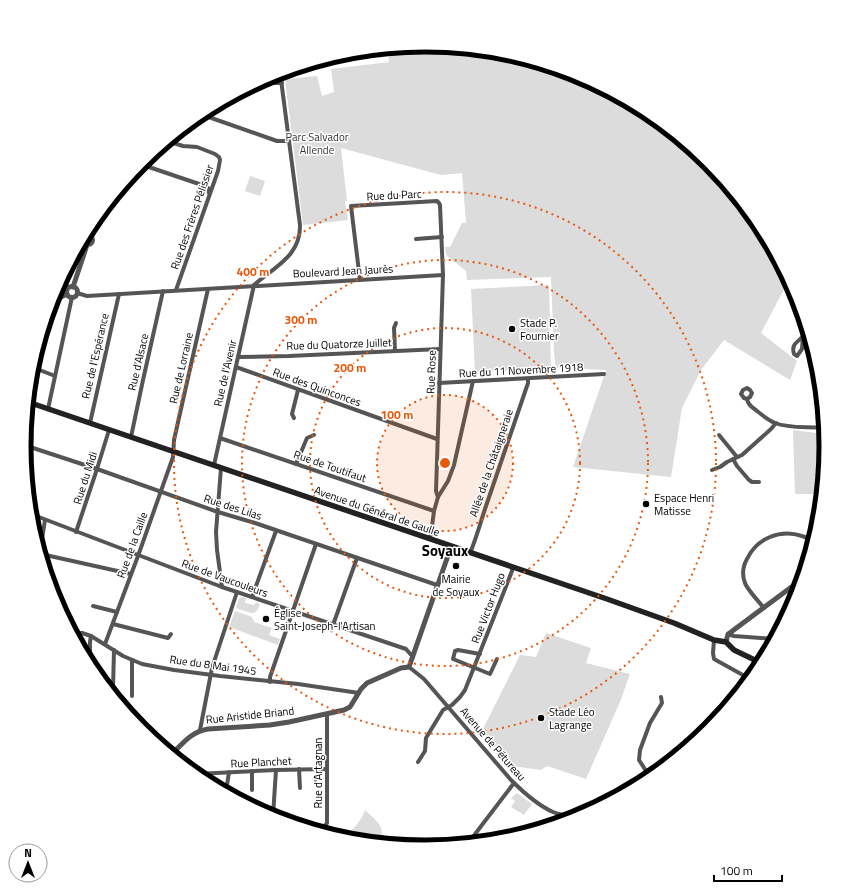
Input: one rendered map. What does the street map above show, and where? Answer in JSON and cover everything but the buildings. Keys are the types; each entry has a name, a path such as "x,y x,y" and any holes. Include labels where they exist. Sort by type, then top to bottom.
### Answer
{"main road":[{"name":"Avenue du Général de Gaulle","path":"33,404 660,618 714,640 726,642 734,650 755,660"}],"street":[{"path":"254,285 287,259 294,250 300,235 281,78"},
{"path":"271,82 282,83"},
{"path":"208,117 277,141 289,141"},
{"name":"Rue des Frères Pélissier","path":"173,143 215,154 220,160 220,165 176,290"},
{"path":"147,166 205,186 208,188 210,193"},
{"name":"Rue du Parc","path":"360,280 351,206 440,202 443,275"},
{"path":"416,238 442,237"},
{"path":"48,409 72,297 77,293 77,290 74,287 87,245 92,242 90,239"},
{"name":"Boulevard Jean Jaurès","path":"77,293 87,296 443,275"},
{"name":"Rue Rose","path":"429,539 438,497 436,491 443,275"},
{"name":"Rue de l'Avenir","path":"214,465 254,285"},
{"path":"67,294 66,291 68,288 74,287"},
{"name":"Rue de Lorraine","path":"173,452 174,440 208,288"},
{"name":"Rue d'Alsace","path":"131,437 163,291"},
{"path":"67,294 72,297"},
{"path":"60,297 67,294"},
{"name":"Rue de l'Espérance","path":"90,423 119,294"},
{"path":"395,351 394,328 396,323"},
{"name":"Rue du Quatorze Juillet","path":"238,357 440,349"},
{"name":"Rue des Quinconces","path":"236,367 438,439"},
{"path":"39,370 55,376"},
{"name":"Rue du 11 Novembre 1918","path":"439,383 604,374"},
{"name":"Allée de la Châtaigneraie","path":"470,553 502,462 528,379"},
{"path":"438,497 448,481 454,465 473,381"},
{"path":"294,418 292,414 298,390"},
{"path":"747,399 749,405 763,416 776,423 818,427"},
{"path":"712,470 742,455 776,423"},
{"name":"Rue du Midi","path":"76,532 109,430"},
{"path":"719,434 735,458 737,466 749,480 752,482 759,482"},
{"path":"296,464 307,438 314,435"},
{"name":"Rue de Toutifaut","path":"220,438 434,511"},
{"name":"Rue des Lilas","path":"31,447 218,512 438,585"},
{"name":"Rue de la Caille","path":"105,644 138,556 173,457 173,452"},
{"path":"220,468 216,532 222,587"},
{"name":"Rue de Vaucouleurs","path":"38,517 222,587 406,649 412,656"},
{"path":"43,540 45,520"},
{"path":"252,597 276,530"},
{"path":"764,608 745,583 743,572 744,563 749,554 761,540 773,535 792,534 808,538"},
{"path":"270,682 270,677 292,611 316,544"},
{"path":"409,667 451,546"},
{"path":"46,554 131,574"},
{"path":"333,625 356,558"},
{"name":"Rue Victor Hugo","path":"418,762 425,751 426,738 443,710 449,707 460,697 465,690 475,668 512,568"},
{"path":"726,642 728,634 793,586"},
{"path":"200,730 210,674 237,592"},
{"path":"93,606 117,612"},
{"path":"113,624 168,638 171,634"},
{"name":"Rue du 8 Mai 1945","path":"79,633 91,636 124,656 142,664 174,670 298,684 359,693"},
{"path":"728,634 734,636 768,639"},
{"path":"90,652 91,636"},
{"path":"714,640 714,659 744,676"},
{"path":"113,686 114,650"},
{"name":"Rue Victor Hugo","path":"475,668 453,659 456,651 458,650 480,654"},
{"path":"475,668 490,674 497,659"},
{"path":"132,660 132,696"},
{"name":"Rue Aristide Briand","path":"176,750 191,735 200,730 270,725 344,710 350,707 363,686 367,683 401,668 409,667"},
{"name":"Avenue de Pétureau","path":"409,667 424,679 514,783 533,800 549,810 563,815"},
{"path":"647,771 640,760 640,750 650,723 662,703 660,697"},
{"name":"Rue d'Artagnan","path":"324,826 327,823 327,714"},
{"path":"299,769 300,788"},
{"name":"Rue Planchet","path":"207,774 327,769"},
{"path":"273,810 276,770"},
{"path":"252,771 252,790"},
{"path":"227,786 229,772"},
{"path":"473,836 514,783"}],"green space":[{"name":"Parc Salvador Allende","path":"450,52 458,56 464,57 476,55 527,65 576,81 599,92 622,104 665,133 704,167 738,206 753,227 778,271 785,287 761,333 797,361 790,380 724,340 701,370 682,408 671,477 573,467 606,370 556,368 551,277 467,280 466,271 446,255 445,247 450,247 462,223 466,223 462,173 441,175 341,148 348,220 303,225 285,79 317,76 322,96 334,92 331,69 389,62 388,53"},
{"path":"250,176 265,181 260,196 245,191"},
{"name":"Stade P. Fournier","path":"549,285 551,369 475,372 471,289"},
{"path":"793,430 819,433 816,494 795,494"},
{"path":"239,598 246,598 245,603 254,605 256,602 260,604 257,610 251,613 236,608"},
{"path":"235,611 252,617 254,622 272,628 269,635 280,639 278,645 229,627"},
{"path":"546,633 591,648 586,663 630,674 620,702 586,779 547,766 541,770 512,766 481,733 520,655 536,657"},
{"path":"81,637 84,637 86,645"},
{"path":"517,793 532,804 524,815 511,807 515,801 511,798"},
{"path":"365,810 376,820 381,827 382,837 350,832 359,822"}],"place":[{"name":"Stade P. Fournier","path":"512,329"},
{"name":"Espace Henri Matisse","path":"646,504"},
{"name":"Mairie de Soyaux","path":"456,566"},
{"name":"Église Saint-Joseph-l'Artisan","path":"266,619"},
{"name":"Stade Léo Lagrange","path":"541,718"}],"district":[{"name":"Soyaux","path":"445,551"}]}
